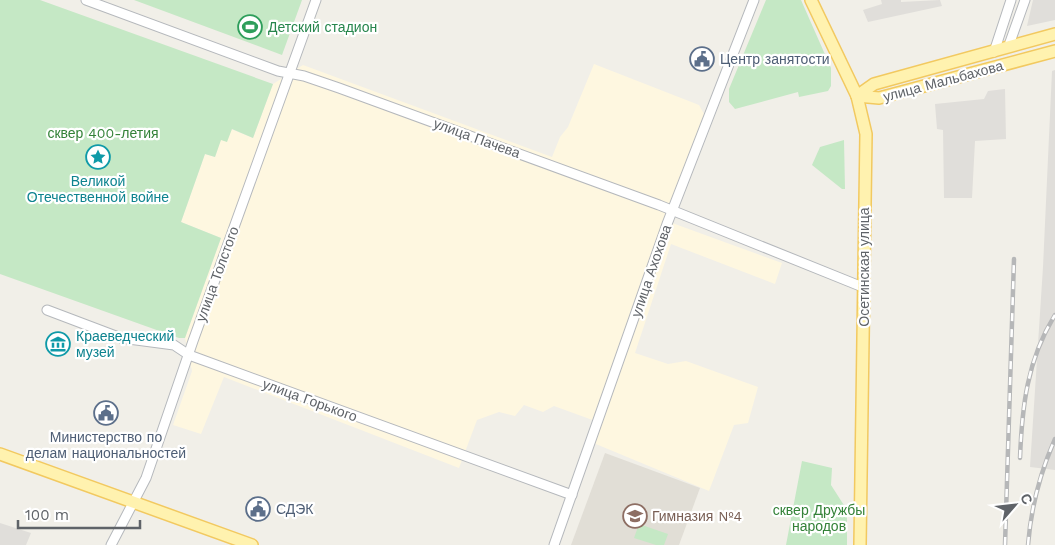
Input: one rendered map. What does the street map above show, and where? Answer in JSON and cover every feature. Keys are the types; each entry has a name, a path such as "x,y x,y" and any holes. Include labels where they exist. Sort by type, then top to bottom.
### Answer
{"main road":[{"name":"Осетинская улица","path":"811,0 857,96 866,134 860,545"},
{"name":"улица Мальбахова","path":"857,96 874,84 1055,34"},
{"name":"улица Мальбахова","path":"857,96 879,98 1055,51"},
{"path":"0,454 252,545"}],"street":[{"name":"улица Пачева","path":"86,0 278,71 304,76 422,118 673,211 865,288"},
{"name":"улица Толстого","path":"112,545 132,502 146,478 316,0"},
{"name":"улица Ахохова","path":"554,545 673,211 754,0"},
{"path":"994,52 1011,0"},
{"path":"1010,46 1025,0"},
{"name":"улица Горького","path":"47,310 121,338 174,345 189,355 572,495"}],"shaded area":[{"path":"881,0 901,0 901,2 940,0 942,6 868,22 863,10 882,4"},
{"path":"1033,0 1055,0 1055,20 1027,26"},
{"path":"594,64 699,105 704,114 664,220 782,263 775,284 671,244 635,353 668,364 686,361 758,387 748,423 734,425 709,491 591,442 598,422 554,406 543,412 524,405 515,416 499,412 477,420 459,468 224,377 201,434 173,425 192,371 185,338 221,238 181,222 205,154 215,157 221,139 231,129 253,138 273,84 303,65 552,157 560,137 568,127"},
{"path":"1055,70 1055,470 1030,467 1043,267 1052,71"},
{"path":"1005,89 1006,139 975,141 972,198 944,198 943,130 937,129 935,104 984,99 988,91"},
{"name":"Гимназия №4","path":"605,453 700,488 679,545 571,545"},
{"path":"0,523 31,533 26,545 0,545"}],"green space":[{"name":"сквер 400-летия","path":"0,0 40,0 273,84 253,138 232,129 227,142 221,140 215,157 205,154 181,222 221,238 185,338 179,338 0,274"},
{"name":"Детский стадион","path":"134,0 302,0 282,55"},
{"path":"766,0 801,0 831,68 831,86 828,91 799,97 798,92 735,109 729,102 729,89"},
{"path":"844,140 845,189 842,189 812,165 820,147"},
{"name":"сквер Дружбы народов","path":"802,461 832,468 831,485 847,510 847,545 786,545"},
{"path":"639,524 668,534 664,545 656,545 634,538"}],"railway":[{"path":"1005,545 1014,259"},
{"path":"1020,458 1022,420 1032,367 1038,349 1055,315"},
{"path":"1028,545 1031,517 1037,490 1055,439"}],"place":[{"name":"Детский стадион","path":"250,27"},
{"name":"Центр занятости","path":"702,59"},
{"name":"Великой Отечественной войне","path":"98,157"},
{"name":"Краеведческий музей","path":"58,344"},
{"name":"Министерство по делам национальностей","path":"106,413"},
{"name":"СДЭК","path":"258,509"},
{"name":"Гимназия №4","path":"635,516"}]}
